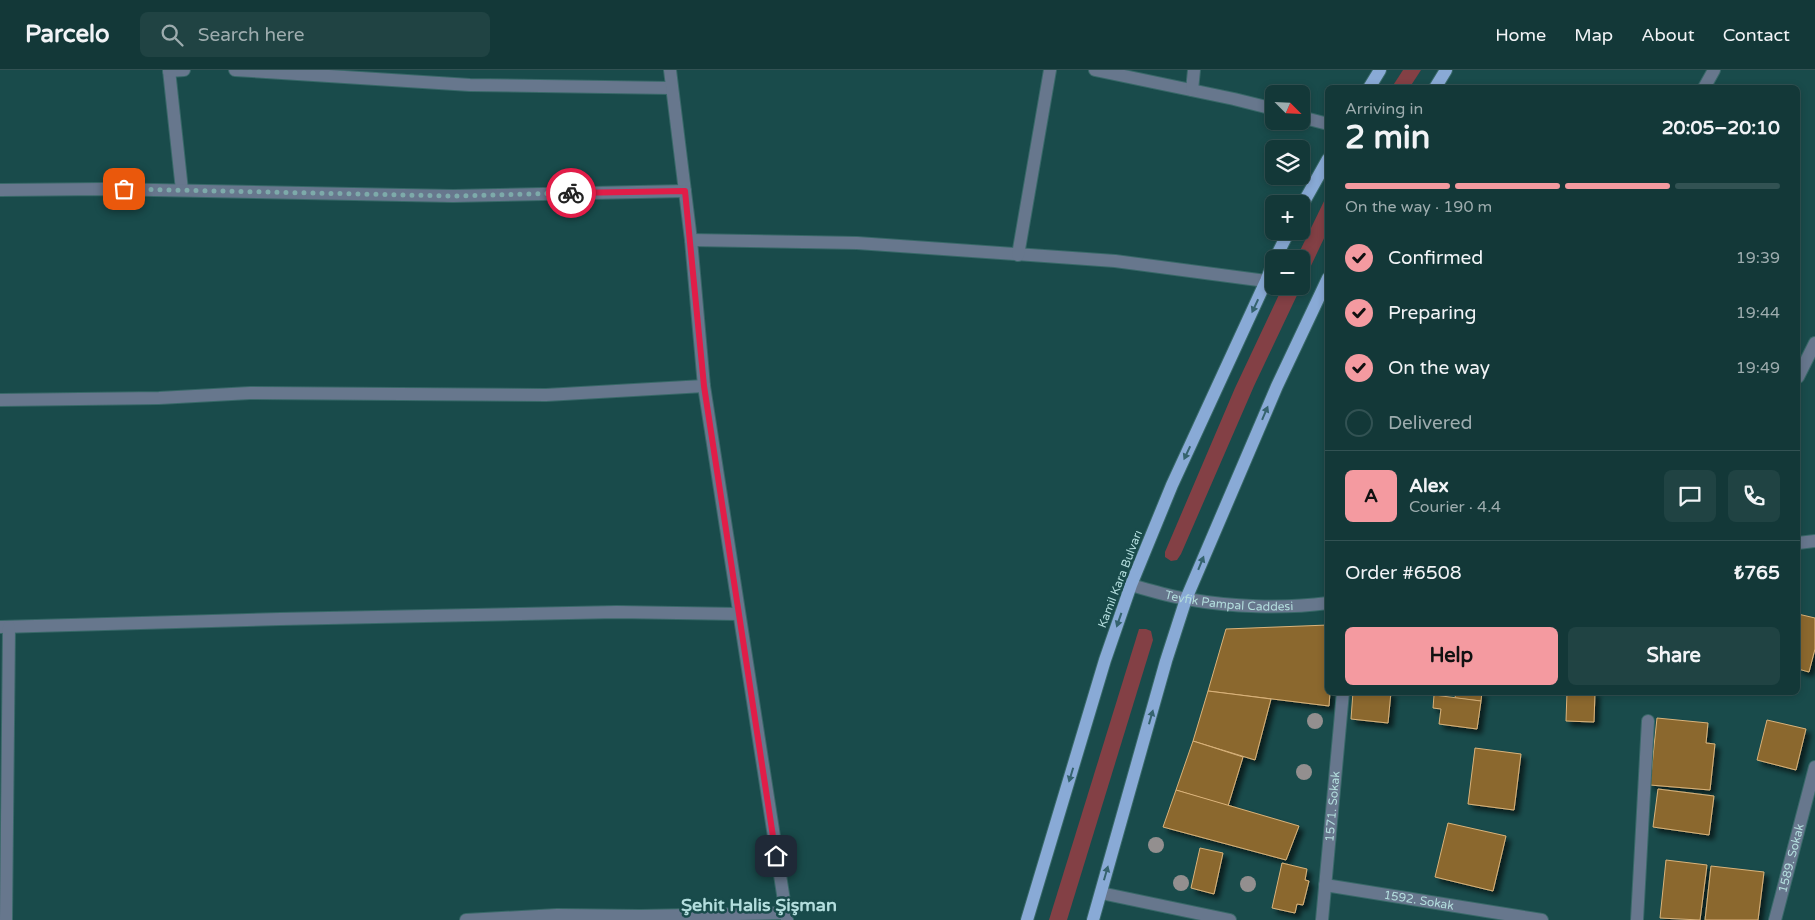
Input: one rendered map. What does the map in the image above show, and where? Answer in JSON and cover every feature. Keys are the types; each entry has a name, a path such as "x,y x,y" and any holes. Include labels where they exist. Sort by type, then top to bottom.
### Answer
{"main road":[{"path":"1371,85 1380,70"},
{"path":"1437,85 1446,70"},
{"path":"1308,195 1325,164"},
{"name":"Kamil Kara Bulvarı","path":"1027,920 1105,660 1131,585 1172,485 1265,284"},
{"path":"1093,920 1166,661 1186,599 1277,386 1325,284"}],"street":[{"path":"182,190 169,71 184,70"},
{"path":"235,70 470,85 672,88"},
{"path":"466,920 556,916 641,918 786,917 704,386 691,240 670,70"},
{"path":"1018,255 1050,70"},
{"path":"1096,70 1234,98 1265,107"},
{"path":"1192,90 1194,70"},
{"path":"1706,85 1714,70"},
{"path":"1310,119 1325,123"},
{"path":"0,190 182,190 453,196 685,191"},
{"path":"691,240 857,243 1115,261 1265,282"},
{"path":"1800,373 1815,343"},
{"path":"0,400 159,398 250,393 546,395 704,386"},
{"path":"1800,543 1815,541"},
{"name":"Tevfik Pampal Caddesi","path":"1131,585 1186,599 1257,606 1325,603"},
{"path":"6,920 4,627 616,612 738,614"},
{"name":"1571. Sokak","path":"1322,920 1343,695"},
{"path":"1637,920 1648,721"},
{"name":"1589. Sokak","path":"1775,920 1815,767"},
{"name":"1592. Sokak","path":"1325,885 1542,920"},
{"path":"1101,893 1230,920"}],"shaded area":[{"path":"1403,70 1421,70 1411,85 1393,85"},
{"path":"1325,199 1325,236 1310,268 1310,250 1300,250 1305,240 1310,240 1310,230"},
{"path":"1279,295 1297,295 1254,386 1181,554 1177,560 1171,561 1165,557 1165,552 1235,388"},
{"path":"1139,629 1151,631 1153,640 1067,920 1049,920"}],"building":[{"path":"1800,614 1815,618 1815,649 1809,672 1800,670"},
{"path":"1325,625 1325,695 1330,695 1329,706 1208,691 1226,629"},
{"path":"1208,691 1271,699 1255,760 1193,741"},
{"path":"1353,695 1391,695 1388,723 1351,719"},
{"path":"1434,695 1481,701 1477,729 1439,724 1441,709 1433,708"},
{"path":"1456,695 1482,695 1481,701 1455,698"},
{"path":"1567,695 1595,695 1594,722 1566,721"},
{"path":"1657,718 1708,723 1706,743 1715,744 1710,790 1650,785"},
{"path":"1767,720 1806,729 1796,770 1757,760"},
{"path":"1193,741 1243,757 1228,806 1176,790"},
{"path":"1475,748 1521,754 1514,810 1468,804"},
{"path":"1658,789 1714,796 1709,835 1653,827"},
{"path":"1176,790 1299,826 1286,860 1163,827"},
{"path":"1448,823 1506,836 1493,891 1435,877"},
{"path":"1200,848 1223,853 1214,894 1191,888"},
{"path":"1666,860 1707,865 1700,920 1660,918"},
{"path":"1282,863 1307,869 1305,880 1309,881 1303,905 1297,904 1295,913 1272,908"},
{"path":"1711,866 1764,872 1758,920 1705,920"}],"way so far":[{"path":"124,189 453,196 571,193"}],"district":[{"name":"Şehit Halis Şişman","path":"759,905"}],"route":[{"path":"571,193 685,191 704,386 776,856"}]}
